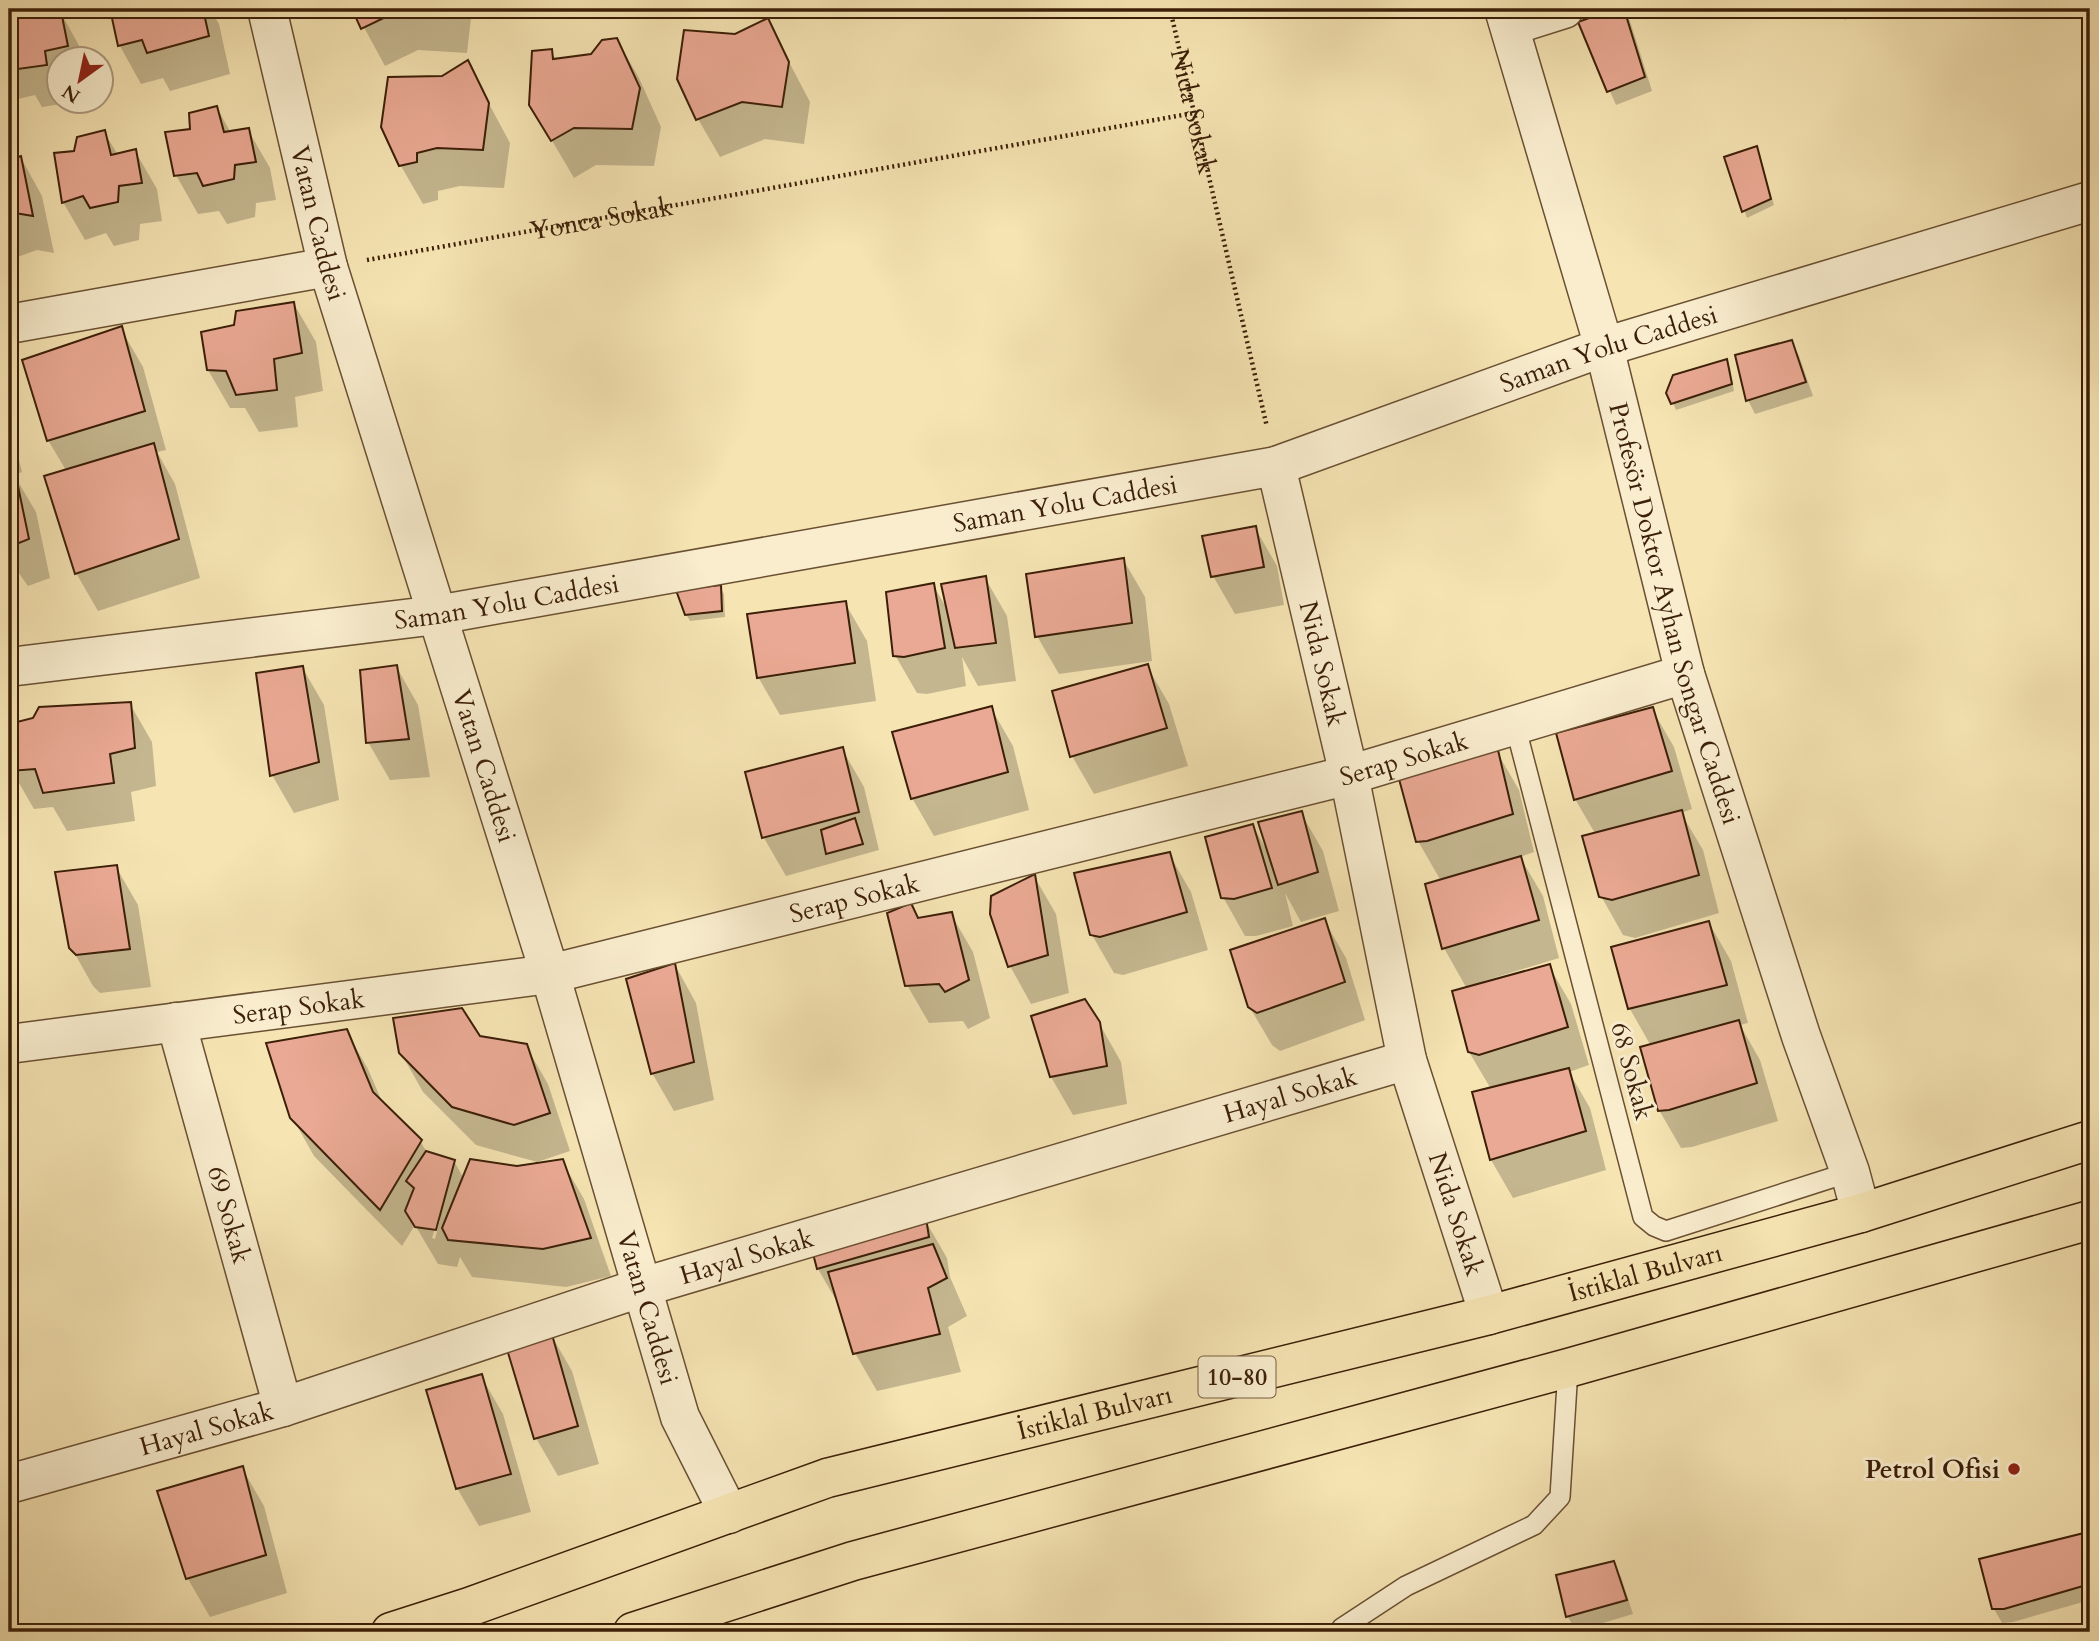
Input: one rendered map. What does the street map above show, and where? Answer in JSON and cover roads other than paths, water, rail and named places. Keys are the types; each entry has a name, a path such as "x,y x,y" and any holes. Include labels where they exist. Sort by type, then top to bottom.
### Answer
{"main road":[{"name":"İstiklal Bulvarı","path":"391,1632 469,1607 827,1478 1489,1315 1861,1213 2090,1140"},
{"path":"633,1632 853,1561 1568,1368 2090,1220"}],"street":[{"name":"Vatan Caddesi","path":"267,9 328,267 550,974 680,1417 729,1514"},
{"path":"1507,18 1564,9"},
{"name":"Profesör Doktor Ayhan Songar Caddesi","path":"1507,18 1604,347 1685,674 1801,1035 1850,1171 1861,1213"},
{"name":"Saman Yolu Caddesi","path":"9,667 437,615 1276,466 1604,347 2090,201"},
{"path":"9,324 328,267"},
{"name":"Nida Sokak","path":"1276,466 1349,775 1407,1060 1489,1315"},
{"name":"Serap Sokak","path":"9,1044 550,974 1349,775 1685,674"},
{"name":"69 Sokak","path":"176,1022 283,1407"},
{"name":"Hayal Sokak","path":"9,1484 283,1407 643,1287 1407,1060"}],"lane":[{"name":"68 Sokak","path":"1515,725 1643,1217 1666,1231 1850,1171"},
{"path":"1342,1632 1342,1629 1406,1586 1534,1525 1560,1497 1568,1368"}],"place":[{"name":"Petrol Ofisi","path":"2014,1469"}]}
